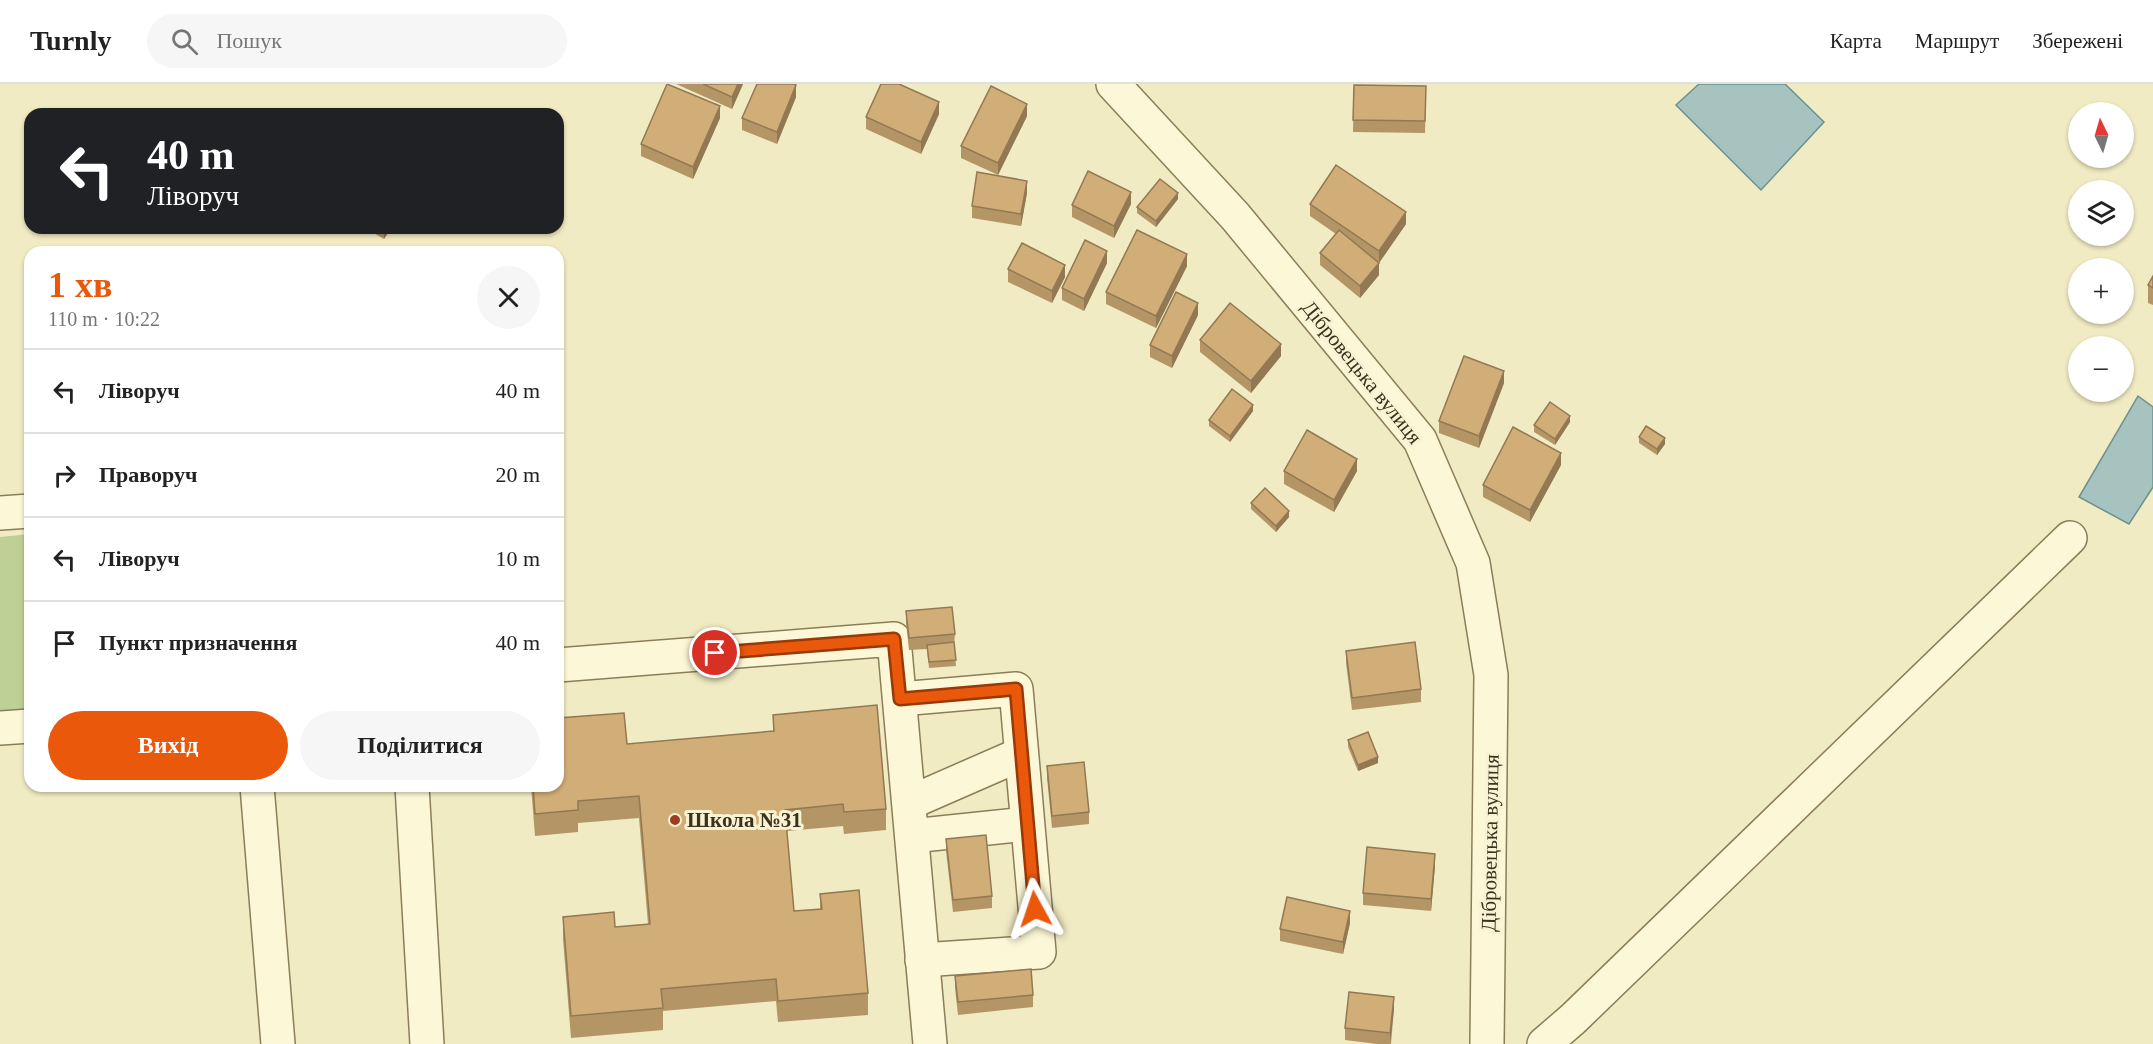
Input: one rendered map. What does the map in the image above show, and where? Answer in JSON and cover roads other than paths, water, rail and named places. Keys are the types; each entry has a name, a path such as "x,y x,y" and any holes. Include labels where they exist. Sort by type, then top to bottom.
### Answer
{"street":[{"name":"Дібровецька вулиця","path":"1113,84 1235,216 1420,440 1473,563 1491,675 1486,1044"},
{"path":"0,513 24,511"},
{"path":"1544,1044 1573,1019 2070,538"},
{"path":"564,665 894,639 930,1044"},
{"path":"900,699 1016,689 1039,952 922,960"},
{"path":"0,728 24,726"},
{"path":"909,803 1021,754"},
{"path":"257,792 278,1044"},
{"path":"412,792 427,1044"},
{"path":"912,836 1028,824"}],"water":[{"path":"1699,84 1785,84 1824,122 1761,190 1676,105"},
{"path":"2138,396 2153,407 2153,487 2129,524 2079,497"}],"place":[{"name":"Школа №31","path":"675,820"}]}
